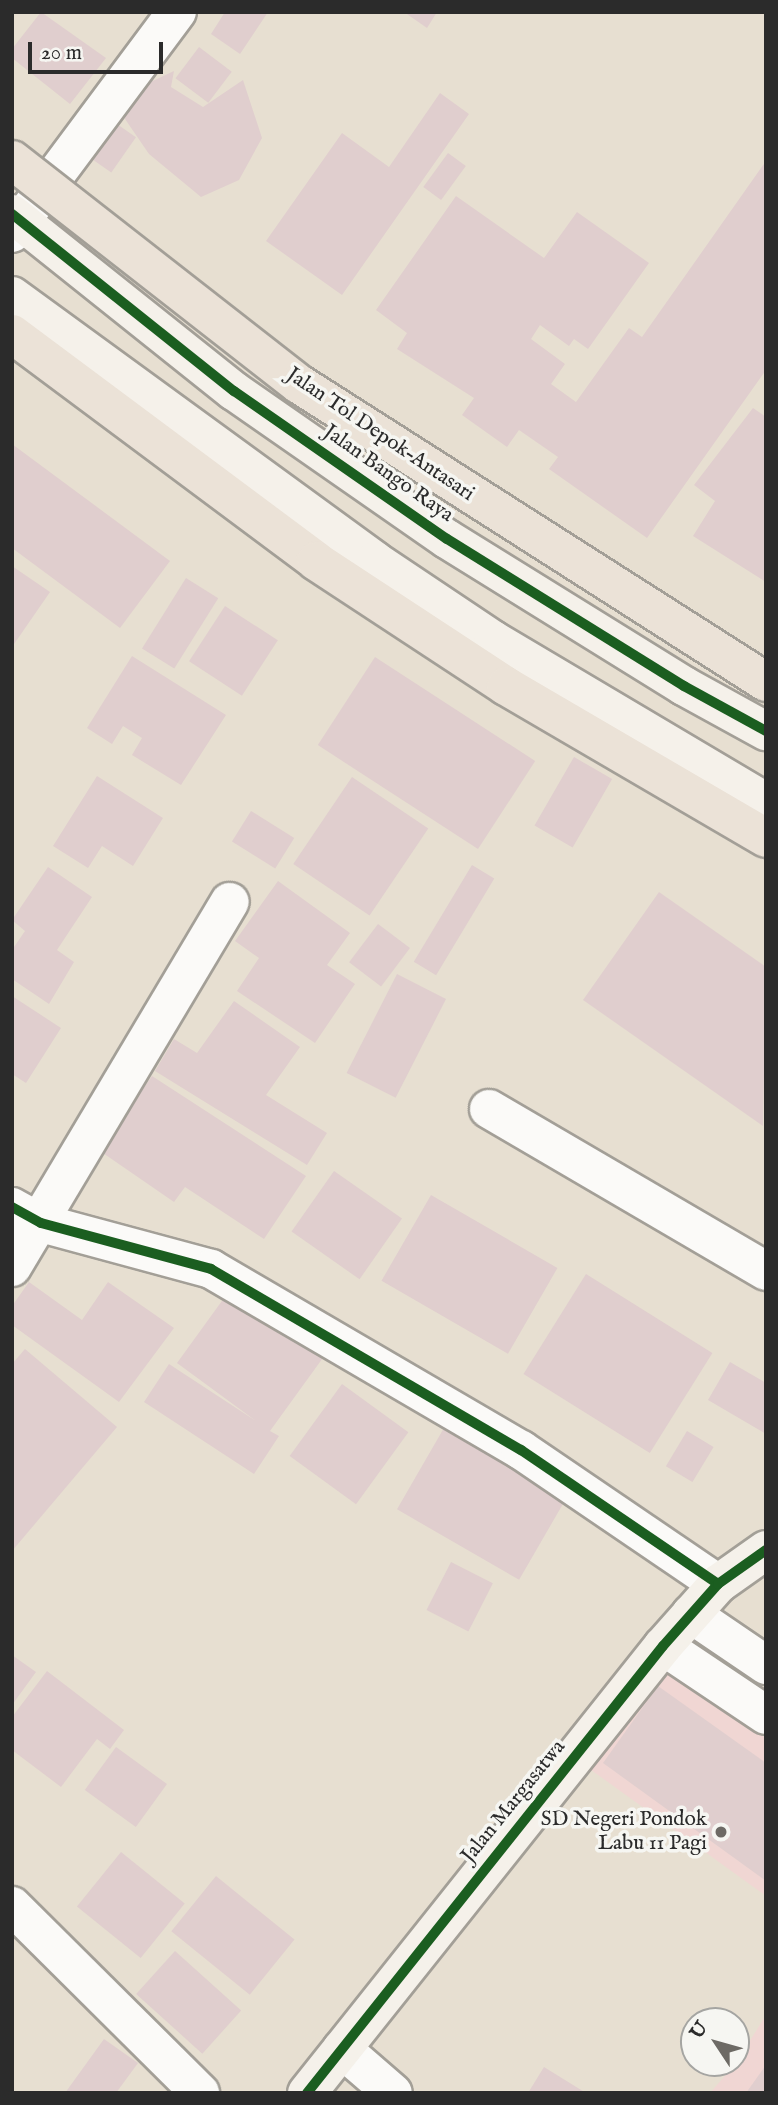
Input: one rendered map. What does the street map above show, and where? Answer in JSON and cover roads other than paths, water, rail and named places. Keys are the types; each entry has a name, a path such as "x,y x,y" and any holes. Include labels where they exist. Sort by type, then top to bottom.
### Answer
{"highway":[{"name":"Jalan Tol Depok–Antasari","path":"12,160 299,384 766,682"},
{"path":"12,334 316,561 506,686 766,838"}],"street":[{"path":"15,223 177,12"},
{"name":"Jalan Bango Raya","path":"15,223 234,391 447,539 684,686 766,731"},
{"path":"12,296 375,561 504,647 764,798"},
{"path":"12,1267 27,1215 230,902"},
{"path":"489,1109 766,1271"},
{"path":"27,1215 211,1269 521,1450 718,1584"},
{"name":"Jalan Margasatwa","path":"307,2093 663,1646 718,1584 766,1550"},
{"path":"691,1614 766,1665"},
{"path":"663,1646 766,1715"},
{"path":"12,1906 200,2093"},
{"path":"342,2049 393,2093"}],"place":[{"name":"SD Negeri Pondok Labu 11 Pagi","path":"721,1832"}]}
